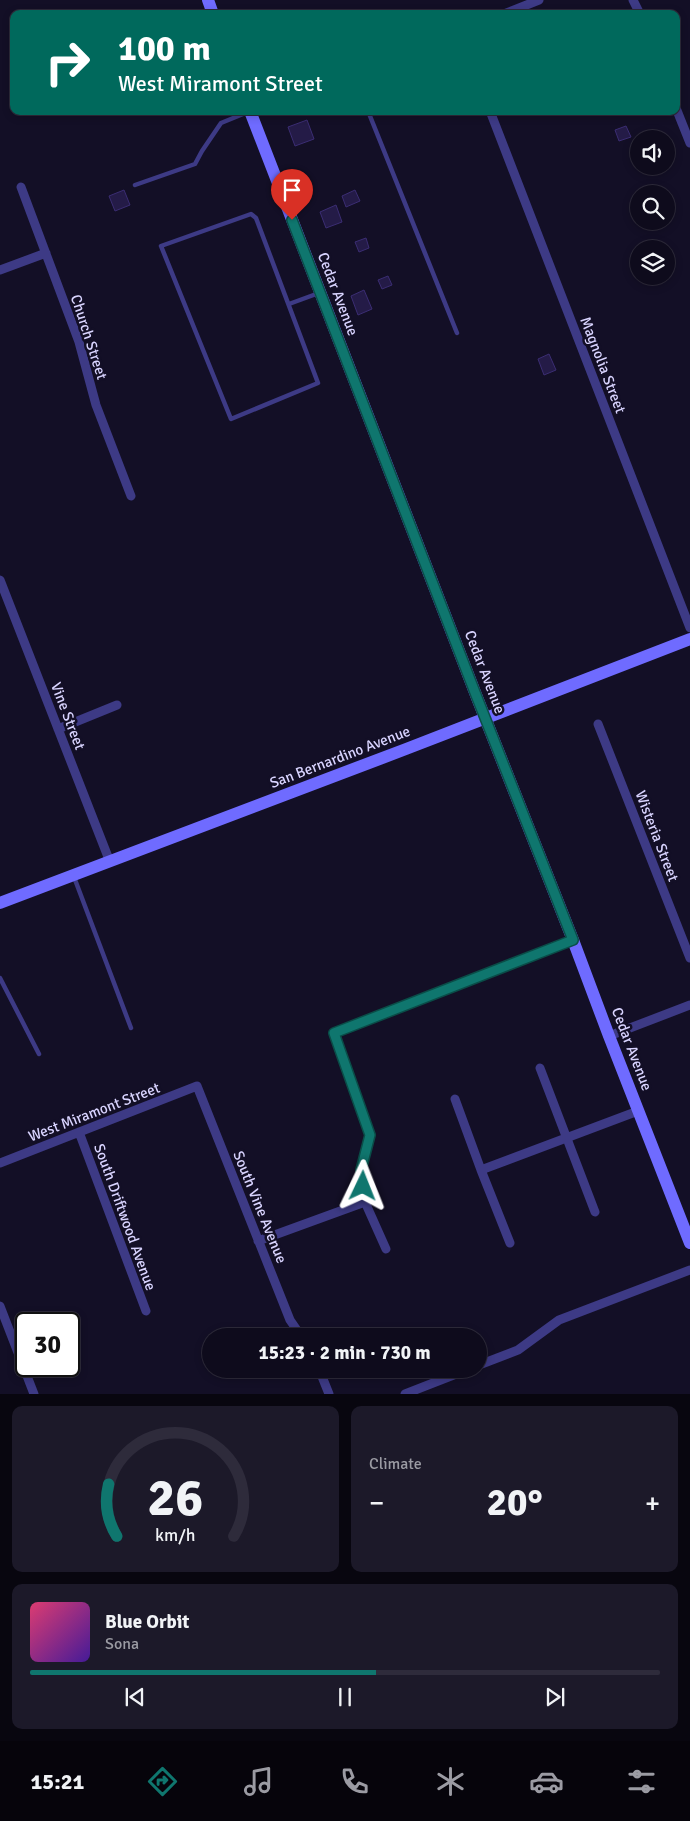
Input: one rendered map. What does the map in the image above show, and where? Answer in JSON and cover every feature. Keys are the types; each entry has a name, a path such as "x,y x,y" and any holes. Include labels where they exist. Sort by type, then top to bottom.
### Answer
{"main road":[{"name":"Cedar Avenue","path":"252,115 690,1244"},
{"name":"San Bernardino Avenue","path":"0,904 690,639"}],"street":[{"path":"514,10 540,0"},
{"name":"Magnolia Street","path":"492,115 690,628"},
{"path":"679,115 690,143"},
{"name":"Church Street","path":"21,186 79,342 96,405 131,496"},
{"path":"0,270 46,253"},
{"name":"Vine Street","path":"0,580 110,862"},
{"path":"58,729 117,705"},
{"name":"Wisteria Street","path":"598,724 690,958"},
{"path":"386,1249 364,1202 361,1170 370,1135 334,1033 573,940"},
{"path":"609,1036 690,1005"},
{"path":"540,1068 595,1212"},
{"name":"West Miramont Street","path":"0,1163 197,1086"},
{"name":"South Vine Avenue","path":"197,1086 258,1242 290,1320 296,1328"},
{"path":"455,1099 510,1243"},
{"path":"481,1170 638,1111"},
{"name":"South Driftwood Avenue","path":"79,1132 146,1311"},
{"path":"258,1242 364,1202"},
{"path":"487,1362 518,1350 559,1320 690,1270"},
{"path":"0,1306 34,1394"},
{"path":"323,1378 329,1394"},
{"path":"405,1394 446,1378"}],"lane":[{"path":"135,185 195,164 221,123 240,115"},
{"path":"370,115 457,333"},
{"path":"251,214 256,218 289,304 318,383 231,419 161,246 251,214"},
{"path":"289,304 320,292"},
{"path":"73,876 131,1028"},
{"path":"0,978 38,1054"}],"building":[{"path":"307,120 314,139 295,146 288,127"},
{"path":"626,126 630,137 619,141 615,130"},
{"path":"124,190 130,205 115,211 109,196"},
{"path":"355,190 360,201 346,207 342,196"},
{"path":"336,205 342,222 326,228 320,212"},
{"path":"366,238 369,248 359,252 355,242"},
{"path":"388,276 392,285 382,289 378,280"},
{"path":"364,290 372,309 358,315 351,296"},
{"path":"549,354 556,370 544,375 538,359"}],"route":[{"path":"292,220 573,940 334,1033 370,1135 361,1170 363,1186"}]}
